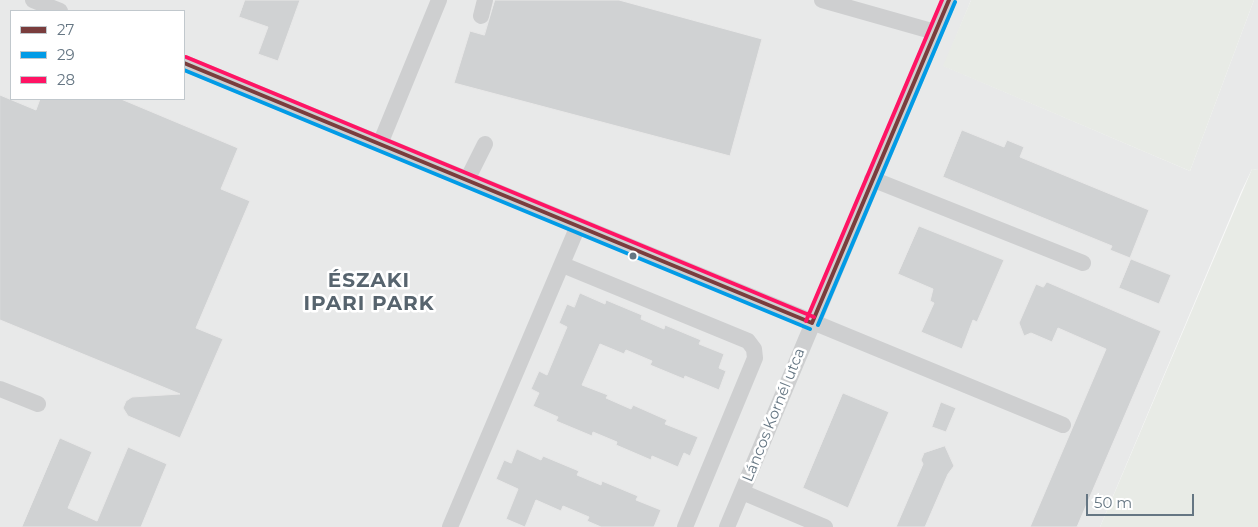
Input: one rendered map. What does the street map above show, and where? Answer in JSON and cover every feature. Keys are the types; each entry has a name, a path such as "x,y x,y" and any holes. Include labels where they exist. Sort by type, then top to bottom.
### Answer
{"street":[{"path":"33,0 58,10"},
{"path":"380,144 439,0"},
{"path":"822,0 935,32"},
{"name":"Láncos Kornél utca","path":"727,527 949,0"},
{"path":"185,63 1063,425"},
{"path":"467,180 485,144"},
{"path":"872,180 1083,263"},
{"path":"450,527 578,226"},
{"path":"563,265 748,341 754,349 755,358 685,527"},
{"path":"0,389 38,404"},
{"path":"742,492 825,527"}],"shaded area":[{"path":"0,0 971,0 944,66 1190,171 1254,0 1258,0 1258,170 1252,169 1241,192 1100,527 0,527"},
{"path":"971,0 1254,0 1190,171 943,66"},
{"path":"1252,169 1258,170 1258,527 1100,527"}],"building":[{"path":"245,0 300,0 278,61 258,54 268,27 239,17"},
{"path":"495,0 619,0 762,39 730,156 454,83 470,31 484,35"},
{"path":"0,95 36,110 40,100 123,100 238,148 221,189 250,201 196,328 223,339 180,438 128,416 123,408 126,401 132,397 180,394 0,320"},
{"path":"962,130 1004,147 1007,140 1024,147 1020,157 1149,210 1130,258 1110,250 1112,246 943,177"},
{"path":"919,226 1004,260 977,322 973,320 962,349 921,332 934,303 930,301 933,289 898,274"},
{"path":"1131,259 1171,275 1159,304 1119,288"},
{"path":"1047,282 1161,331 1077,527 1030,527 1106,349 1058,328 1052,342 1031,333 1024,336 1019,323 1036,284 1043,287"},
{"path":"580,293 605,304 606,300 642,315 641,319 664,329 665,325 701,340 699,344 724,354 719,368 726,371 719,390 685,376 684,379 650,365 652,361 626,350 624,354 600,344 582,385 608,395 606,398 631,409 633,405 667,420 665,424 698,437 690,456 684,453 678,467 652,456 651,460 616,445 617,442 593,432 592,436 556,421 558,417 533,406 539,393 531,389 539,371 547,375 567,327 559,323 567,304 574,307"},
{"path":"843,393 889,412 848,508 803,488"},
{"path":"941,402 956,408 946,432 932,427"},
{"path":"60,438 92,452 68,508 97,521 128,447 167,464 141,527 22,527"},
{"path":"945,446 954,466 948,474 925,527 896,527 923,464 921,460 924,453"},
{"path":"517,449 541,460 543,456 579,471 577,475 601,485 602,481 638,496 636,500 661,510 654,527 601,527 587,521 589,517 563,506 561,511 536,500 525,527 506,519 518,489 496,479 504,460 511,463"}],"transit line":[{"name":"28","path":"806,321 942,0"},
{"name":"27","path":"812,323 949,0"},
{"name":"29","path":"818,325 955,2"},
{"name":"28","path":"186,57 814,317"},
{"name":"27","path":"185,63 812,323"},
{"name":"29","path":"185,70 810,329"}],"district":[{"name":"ÉSZAKI IPARI PARK","path":"369,292"}]}
